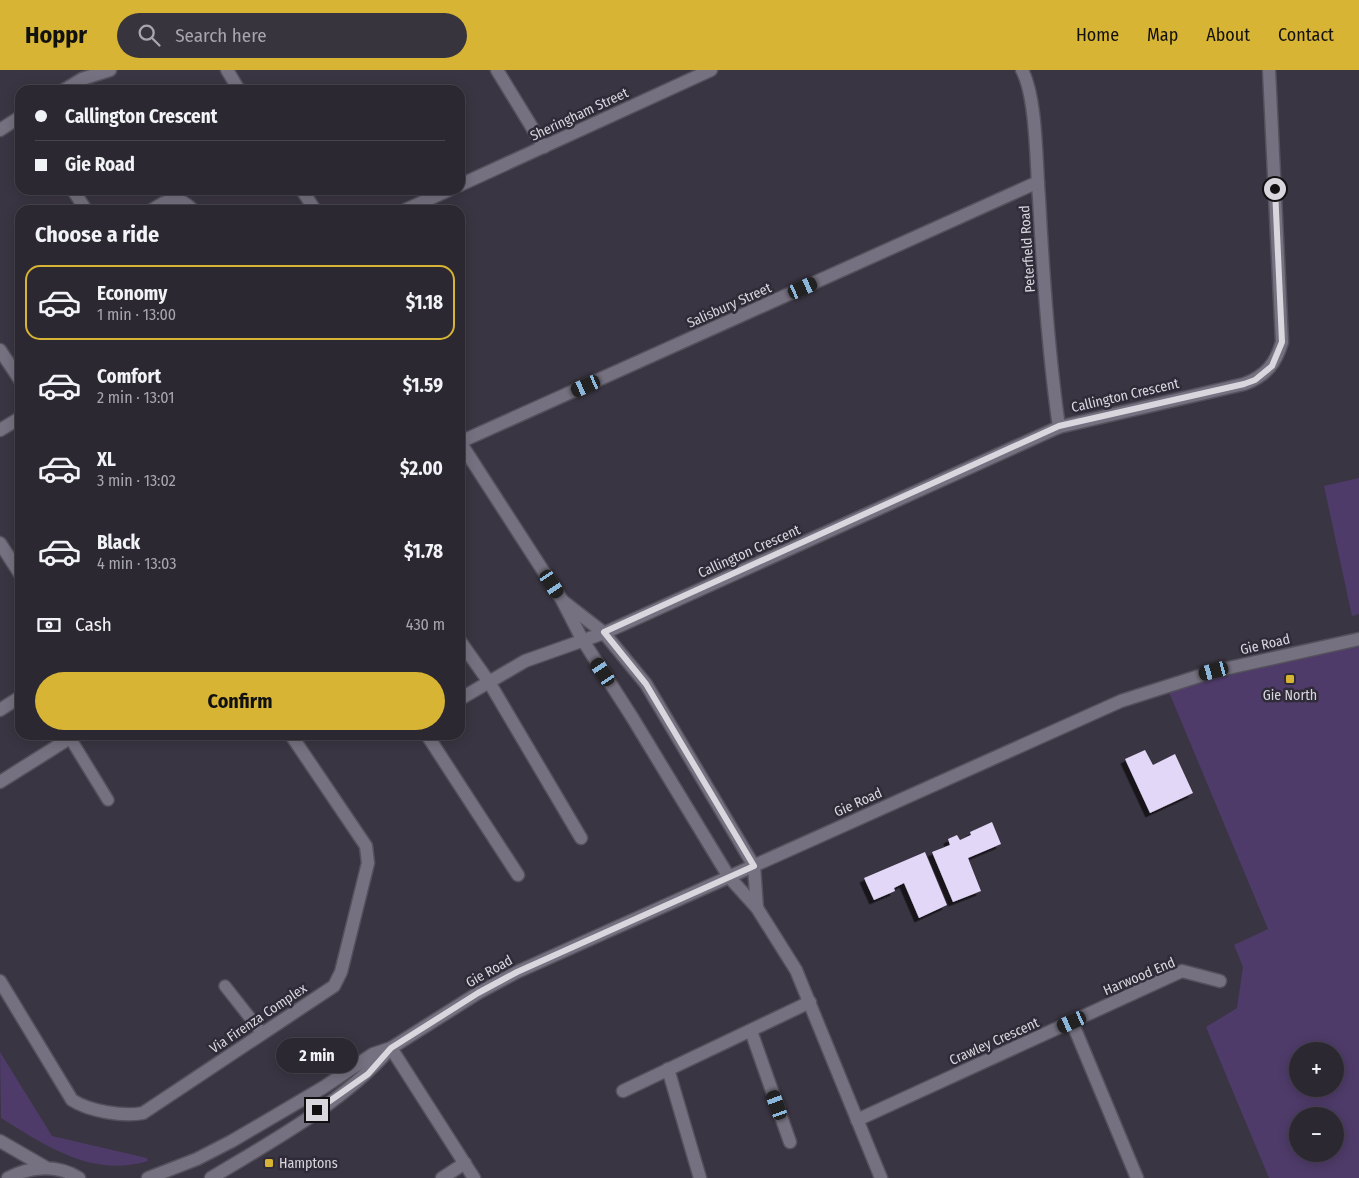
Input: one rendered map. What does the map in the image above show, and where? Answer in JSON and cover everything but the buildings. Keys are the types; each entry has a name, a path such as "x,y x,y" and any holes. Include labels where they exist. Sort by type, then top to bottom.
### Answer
{"street":[{"path":"69,85 79,74 110,70"},
{"path":"227,70 236,85"},
{"path":"497,70 544,146"},
{"name":"Sheringham Street","path":"465,183 711,70"},
{"name":"Peterfield Road","path":"1022,70 1027,80 1034,118 1048,351 1059,426"},
{"name":"Callington Crescent","path":"465,696 525,661 604,632 1059,426 1244,384 1260,377 1272,366 1282,342 1269,70"},
{"path":"0,130 15,120"},
{"name":"Salisbury Street","path":"465,440 1038,182"},
{"path":"416,205 438,195"},
{"path":"160,205 167,200 184,202 187,205"},
{"path":"0,350 15,372"},
{"path":"0,430 15,421"},
{"path":"465,450 562,600 582,639 632,717 729,877 757,908 796,970 881,1178"},
{"path":"0,543 15,566"},
{"path":"562,600 604,632 646,684 754,866 757,908"},
{"name":"Gie Road","path":"148,1178 197,1159 324,1087 373,1054 391,1048 478,993 517,972 1120,700 1214,671 1359,639"},
{"path":"465,648 489,682 581,838"},
{"path":"0,710 15,700"},
{"path":"0,782 65,740"},
{"name":"Via Firenza Complex","path":"0,981 72,1100 82,1106 133,1115 143,1112 334,986 341,972 368,863 366,846 294,740"},
{"path":"430,740 518,875"},
{"name":"Harwood End","path":"1072,1022 1182,970 1220,981"},
{"path":"624,1090 810,1002"},
{"path":"1072,1022 1137,1178"},
{"name":"Crawley Crescent","path":"856,1120 1072,1022"},
{"path":"751,1031 790,1142"},
{"path":"391,1048 474,1178"},
{"name":"Gie Road","path":"211,1178 330,1102 368,1074 391,1048"},
{"path":"668,1070 700,1178"},
{"path":"0,1140 47,1168"},
{"path":"442,1178 465,1164"},
{"path":"8,1178 32,1168 62,1170 79,1178"}],"lane":[{"path":"73,740 108,800"},
{"path":"225,986 262,1033"}],"shaded area":[{"path":"1359,478 1359,614 1352,616 1324,486"},
{"path":"1359,639 1359,1178 1269,1178 1206,1027 1237,1008 1243,967 1234,945 1268,929 1166,685"},
{"path":"0,1052 52,1136 147,1158 148,1161 127,1165 89,1162 70,1156 35,1139 1,1118"}],"place":[{"name":"Gie North","path":"1290,679"},
{"name":"Hamptons","path":"269,1163"}],"route":[{"path":"317,1110 368,1074 391,1048 478,993 517,972 754,866 740,846 646,684 604,632 1016,448 1059,426 1255,380 1272,366 1279,354 1282,342 1275,189"}]}
